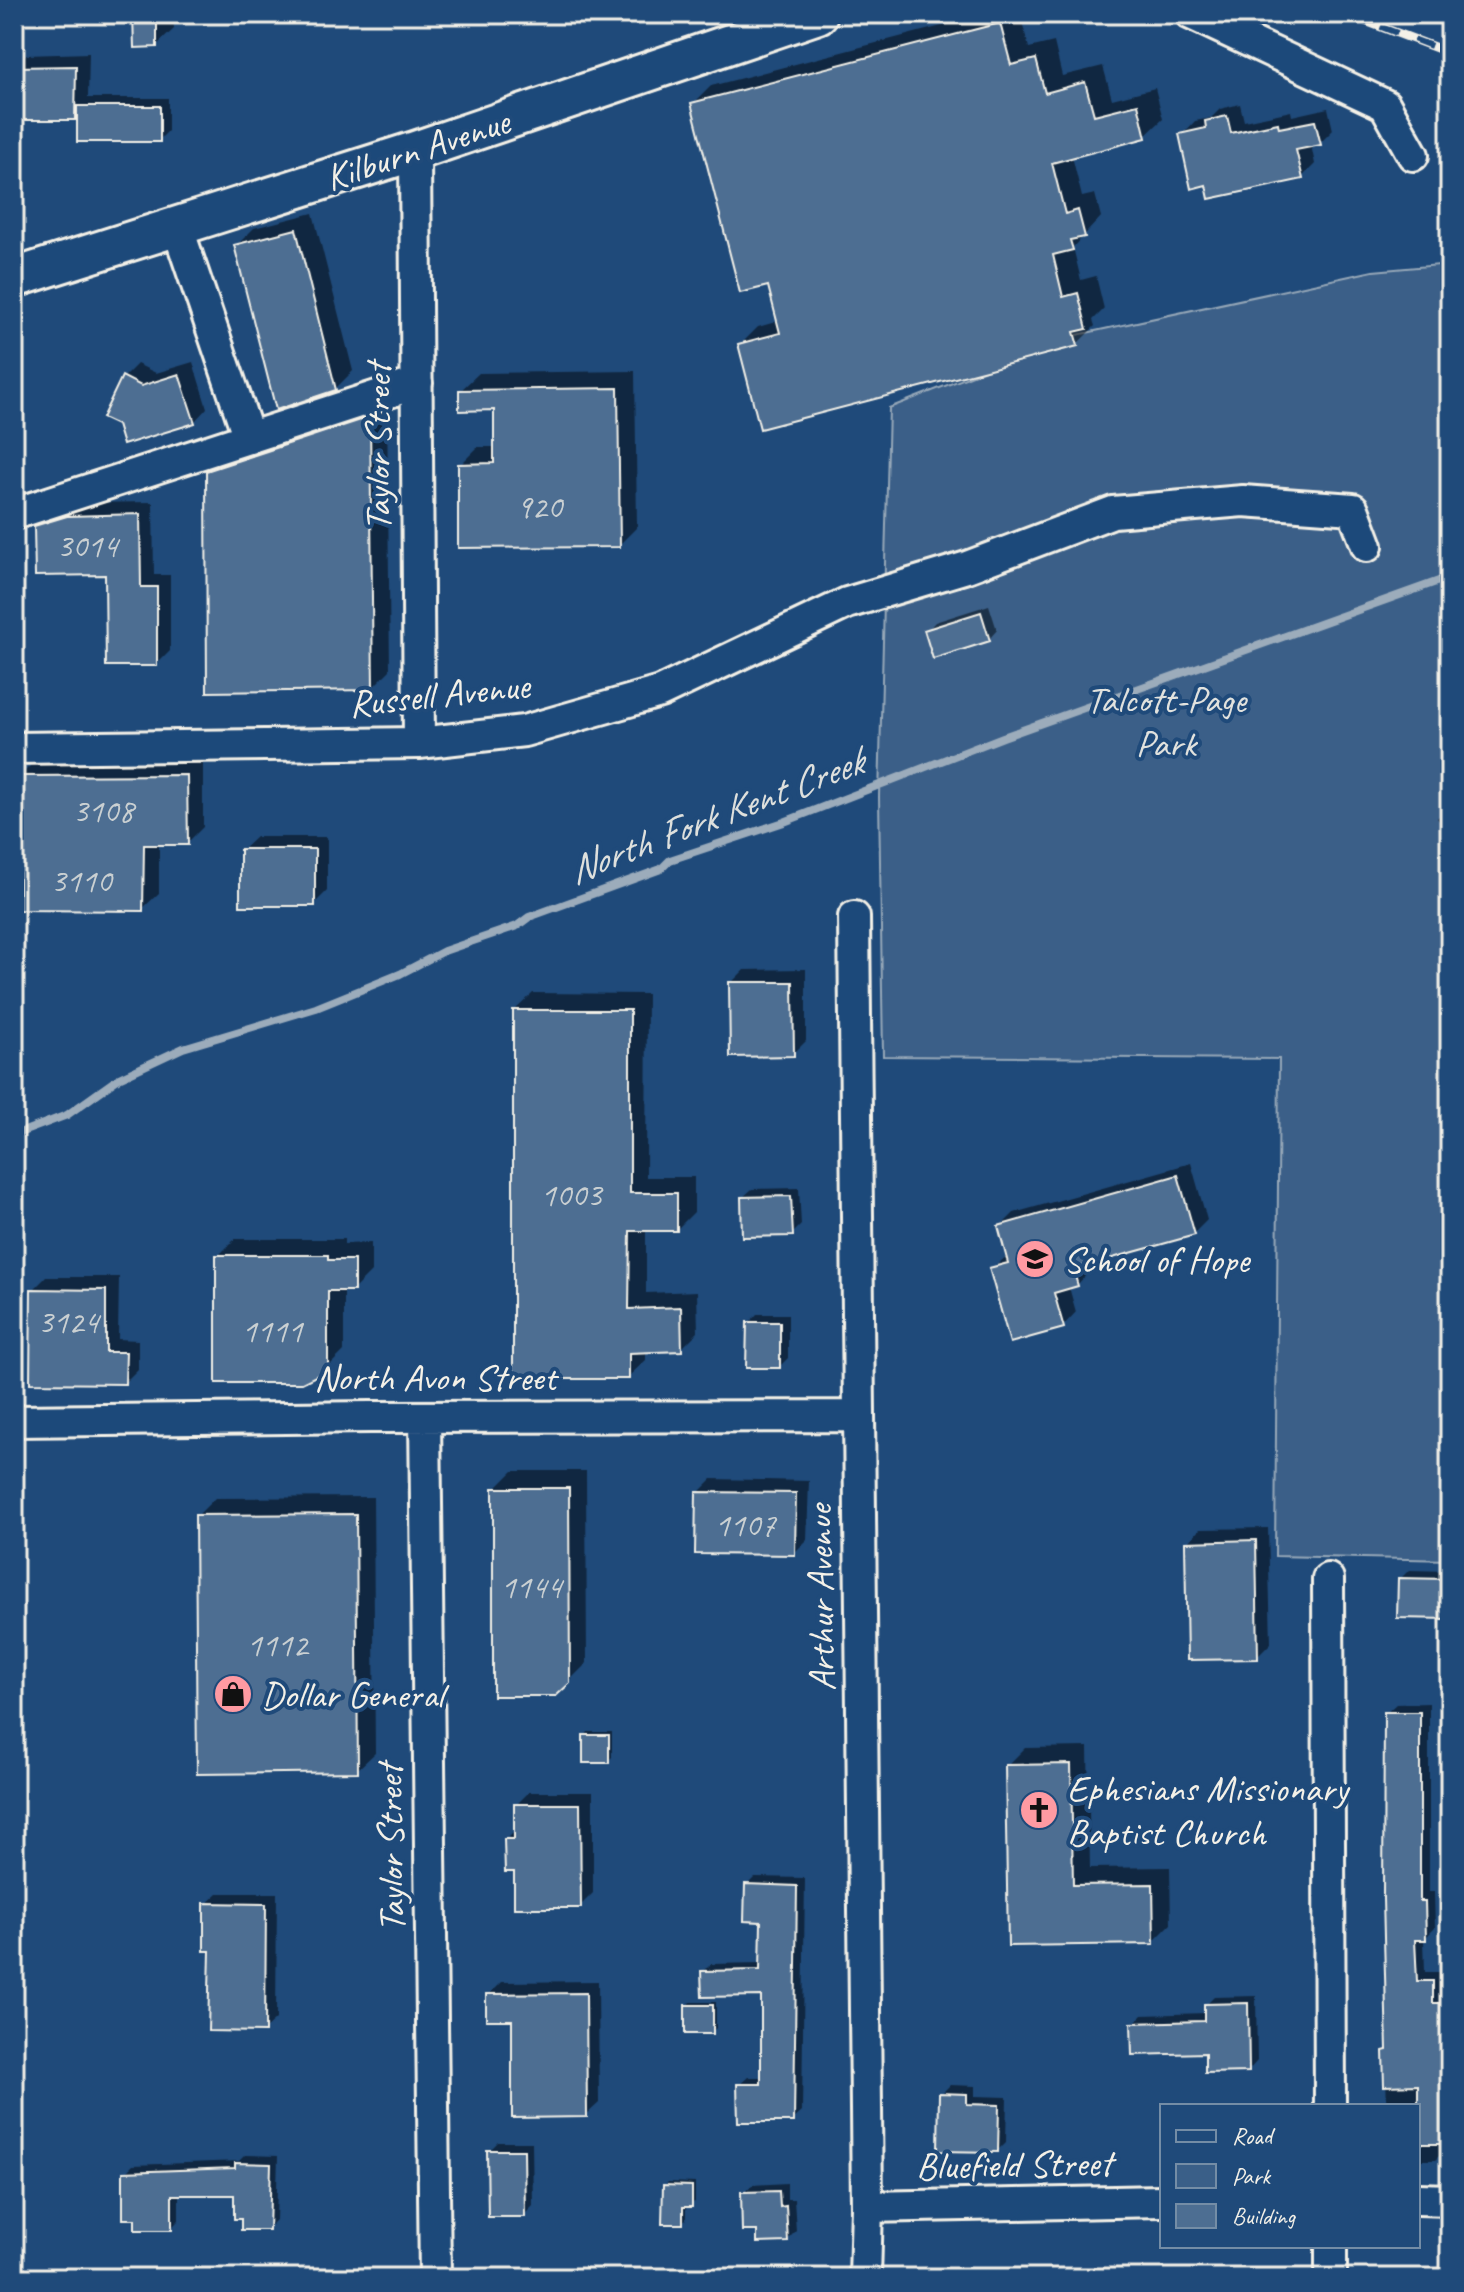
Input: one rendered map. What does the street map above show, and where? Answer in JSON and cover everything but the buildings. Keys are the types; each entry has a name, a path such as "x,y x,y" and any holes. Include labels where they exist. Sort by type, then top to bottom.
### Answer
{"main road":[{"name":"Kilburn Avenue","path":"14,278 415,151 818,14"}],"street":[{"path":"1191,14 1385,105 1413,155"},
{"name":"Taylor Street","path":"415,151 419,743"},
{"path":"177,226 249,438"},
{"path":"14,514 417,383"},
{"name":"Russell Avenue","path":"14,748 419,743 524,731 660,692 847,603 967,567 1113,512 1243,501 1353,509 1367,546"},
{"name":"Arthur Avenue","path":"854,917 867,2207 865,2278"},
{"name":"North Avon Street","path":"14,1421 857,1416"},
{"name":"Taylor Street","path":"425,1417 435,2278"},
{"path":"1328,1579 1330,2104"},
{"path":"1420,2199 1450,2200"},
{"name":"Bluefield Street","path":"867,2207 1160,2201"},
{"path":"1331,2248 1331,2278"}],"green space":[{"name":"Talcott-Page Park","path":"1450,264 1450,1560 1275,1556 1279,1059 883,1056 879,797 889,408 1072,336 1373,271"}],"waterway":[{"name":"North Fork Kent Creek","path":"14,1135 67,1115 119,1078 183,1048 316,1008 400,974 444,951 517,926 529,917 661,869 670,860 784,822 1003,737 1450,577"}],"railway":[{"path":"1347,14 1450,53"}],"place":[{"name":"School of Hope","path":"1035,1259"},
{"name":"Dollar General","path":"233,1694"},
{"name":"Ephesians Missionary Baptist Church","path":"1039,1810"}]}
